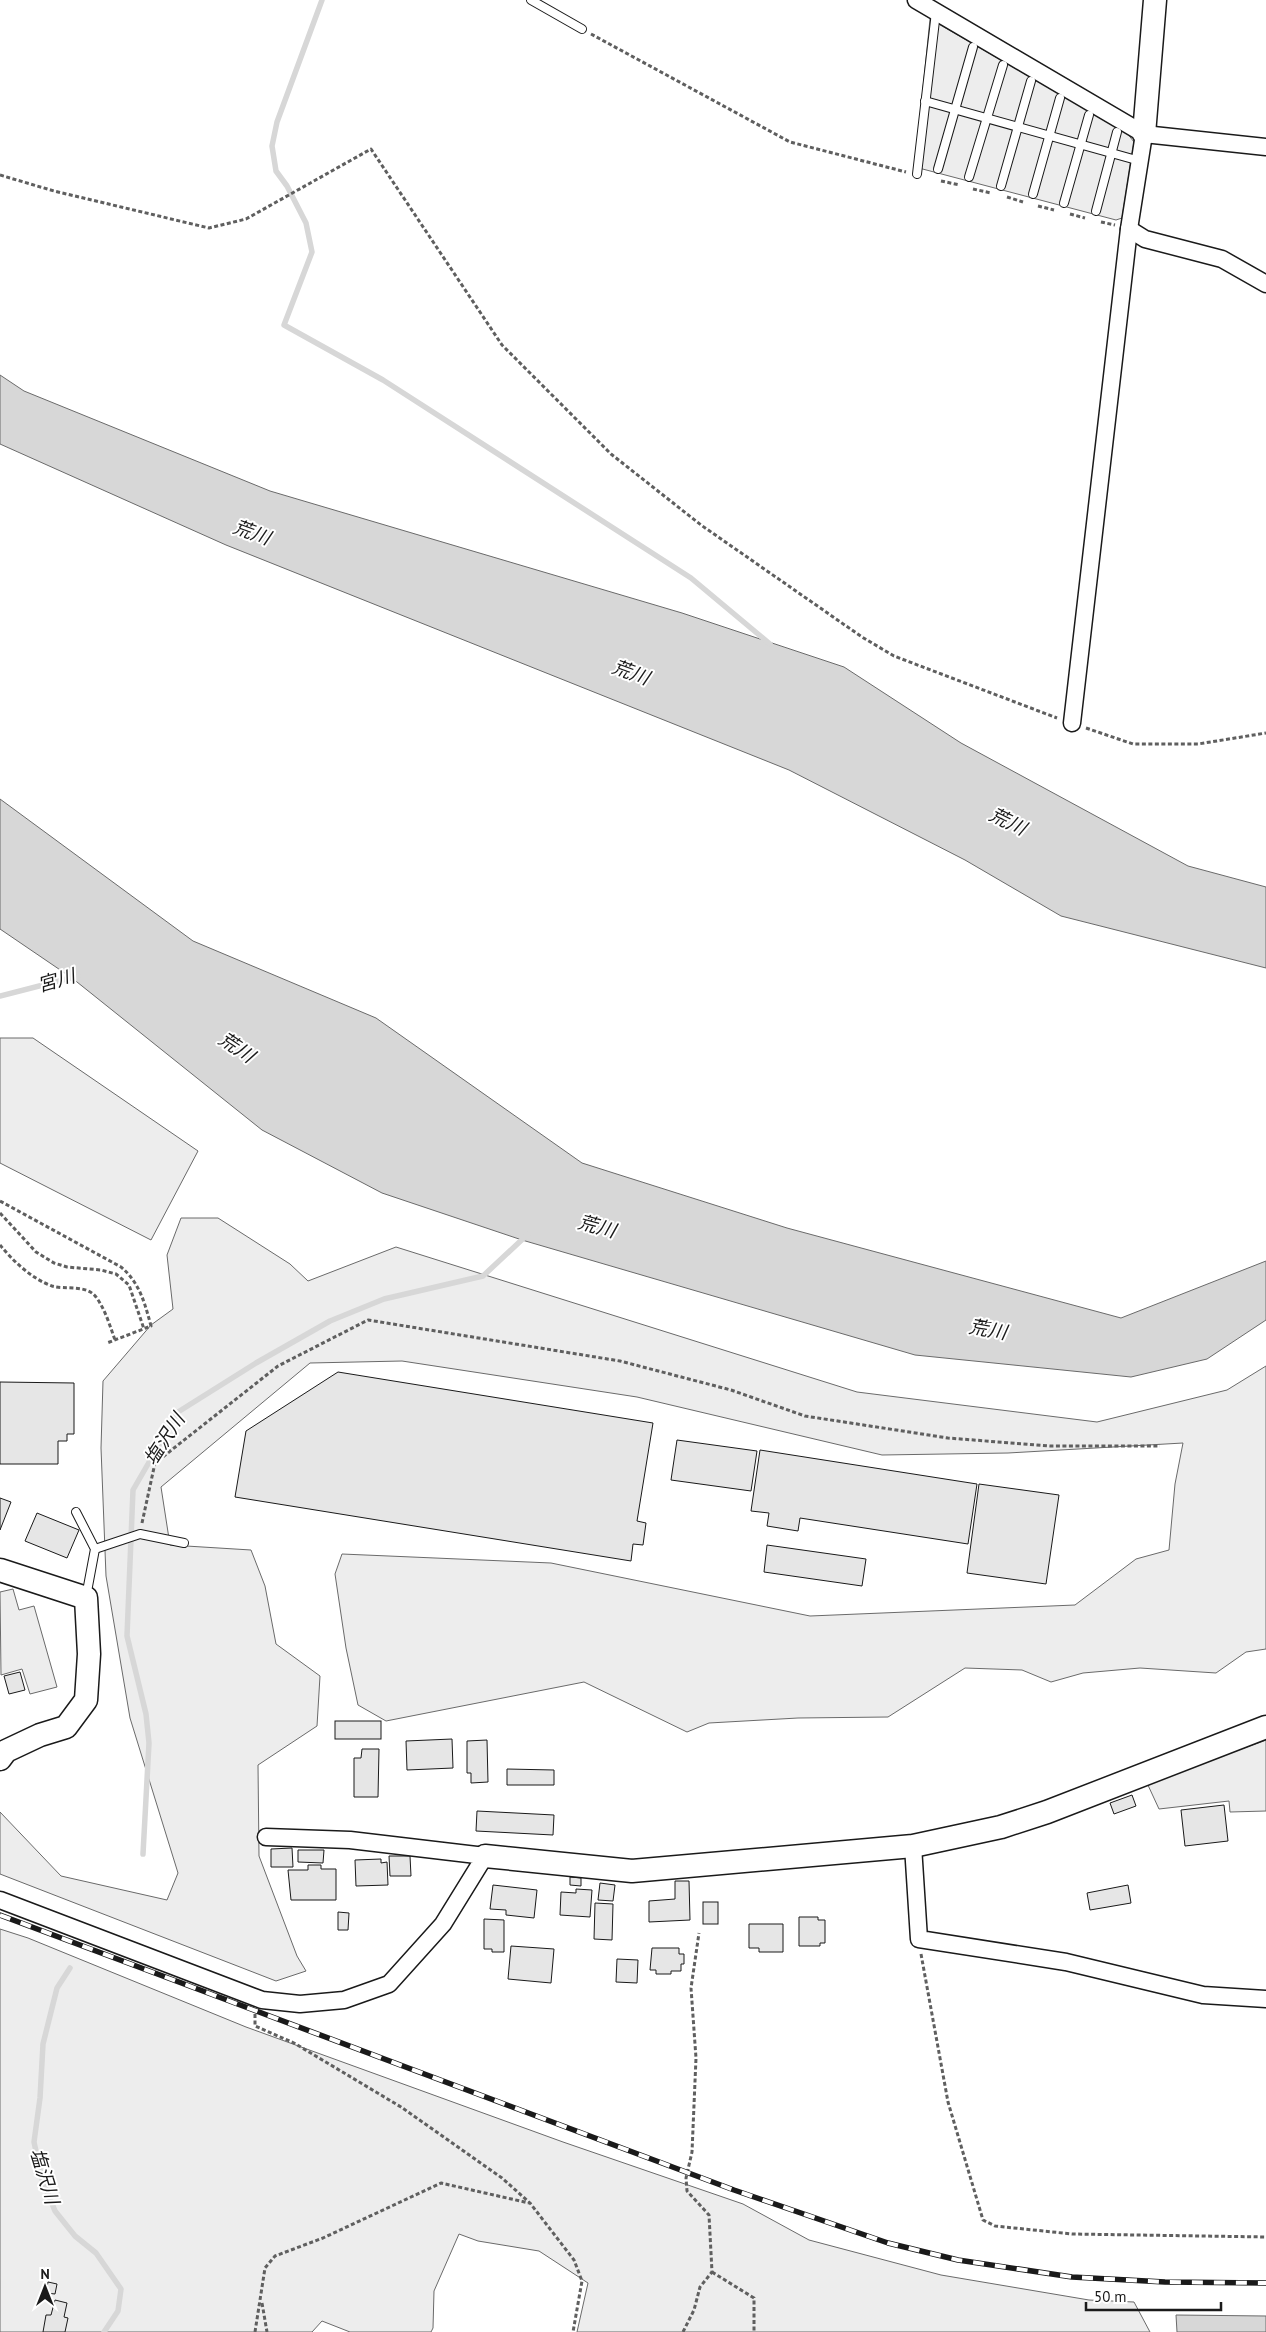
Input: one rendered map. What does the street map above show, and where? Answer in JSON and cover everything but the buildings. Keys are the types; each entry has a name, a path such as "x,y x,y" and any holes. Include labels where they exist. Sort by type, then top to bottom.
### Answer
{"street":[{"path":"916,0 1144,134 1266,147"},
{"path":"1072,723 1129,229 1144,134 1155,0"},
{"path":"1129,229 1144,239 1222,259 1266,284"},
{"path":"0,1570 86,1598 89,1654 86,1700 66,1728 32,1739 6,1751 0,1759"},
{"path":"266,1836 350,1840 632,1871 913,1846 1001,1827 1047,1812 1266,1727"},
{"path":"913,1846 919,1939 1066,1962 1203,1995 1266,1999"},
{"path":"0,1900 262,2000 300,2004 344,2000 389,1984 442,1924 485,1856"}],"lane":[{"path":"531,0 582,29"},
{"path":"917,174 936,12"},
{"path":"938,169 973,47"},
{"path":"968,178 1003,64"},
{"path":"1001,186 1032,81"},
{"path":"1033,194 1060,98"},
{"path":"925,101 1140,161"},
{"path":"1064,203 1090,115"},
{"path":"1096,211 1117,132"},
{"path":"76,1512 95,1549 86,1598"},
{"path":"95,1549 140,1534 184,1543"}],"path":[{"path":"582,29 790,142 994,194"},
{"path":"0,175 54,191 209,228 246,219 371,149 502,344 611,454 701,525 862,636 894,656 1133,744 1198,744 1266,733"},
{"path":"1004,197 1091,219"},
{"path":"1100,222 1129,229"},
{"path":"0,1201 122,1268 131,1275 144,1300 151,1326 107,1343"},
{"path":"0,1213 36,1252 54,1263 67,1267 101,1270 116,1274 129,1285 144,1329"},
{"path":"0,1246 12,1259 52,1286 90,1292 96,1297 115,1340"},
{"path":"140,1534 155,1463 278,1366 368,1320 620,1361 731,1390 805,1416 948,1438 1050,1446 1160,1446"},
{"path":"683,2332 694,2310 700,2288 712,2272 709,2215 688,2191 686,2178 692,2152 696,2058 691,1988 699,1933"},
{"path":"919,1939 948,2102 983,2220 995,2226 1072,2234 1266,2237"},
{"path":"262,2000 256,2011 255,2026 294,2043 401,2107 502,2178 530,2203 574,2260 582,2281 573,2332"},
{"path":"255,2332 265,2268 275,2256 323,2238 441,2183 530,2203"},
{"path":"712,2272 754,2298 756,2316 754,2332"},
{"path":"261,2299 267,2332"}],"shaded area":[{"path":"930,19 1127,133 1134,142 1122,218 1116,220 915,167"},
{"path":"0,1038 33,1038 198,1151 151,1240 0,1163"},
{"path":"181,1218 218,1218 290,1264 308,1281 396,1247 857,1392 1097,1422 1227,1390 1266,1366 1266,1649 1246,1652 1216,1673 1140,1668 1083,1673 1051,1682 1022,1670 965,1668 888,1717 798,1718 709,1723 687,1732 584,1682 386,1721 358,1705 346,1648 335,1574 342,1554 551,1563 810,1616 1075,1605 1136,1559 1169,1550 1175,1484 1183,1443 1008,1453 882,1455 637,1397 402,1361 310,1363 161,1487 170,1545 251,1550 265,1586 276,1644 320,1676 317,1726 258,1765 259,1856 297,1956 306,1971 276,1981 0,1874 0,1812 61,1876 167,1900 178,1873 130,1718 106,1576 101,1448 103,1381 151,1325 173,1309 167,1255"},
{"path":"13,1589 19,1610 34,1606 57,1687 30,1694 22,1669 1,1675 0,1592"},
{"path":"1266,1740 1266,1811 1230,1812 1229,1801 1159,1809 1147,1783"},
{"path":"0,1929 28,1938 246,2027 563,2142 743,2204 809,2240 941,2275 1089,2300 1134,2302 1150,2332 577,2332 588,2283 539,2251 478,2241 459,2234 434,2291 433,2328 431,2332 350,2332 322,2321 312,2332 0,2332"}],"water":[{"name":"荒川","path":"0,375 24,391 270,491 682,613 844,667 961,743 1188,866 1266,887 1266,968 1061,916 965,860 789,770 226,545 0,444"},
{"name":"荒川","path":"0,799 193,941 376,1018 582,1163 787,1228 1121,1318 1266,1261 1266,1320 1207,1359 1131,1377 915,1355 522,1240 382,1193 262,1130 72,978 0,929"},
{"path":"1176,2315 1266,2316 1266,2332 1177,2332"}],"waterway":[{"path":"322,0 277,122 272,146 276,171 287,186 306,223 312,252 284,325 383,380 691,578 770,644"},
{"name":"宮川","path":"0,996 78,976"},
{"name":"塩沢川","path":"143,1854 149,1743 146,1714 127,1636 133,1490 178,1412 256,1363 330,1321 384,1299 483,1276 528,1234"},
{"name":"塩沢川","path":"70,1968 57,1988 43,2044 40,2098 34,2142 42,2179 55,2211 75,2236 96,2253 121,2289 118,2311 104,2332"}],"railway":[{"path":"0,1915 734,2190 888,2243 958,2260 1072,2277 1165,2282 1266,2283"}]}
